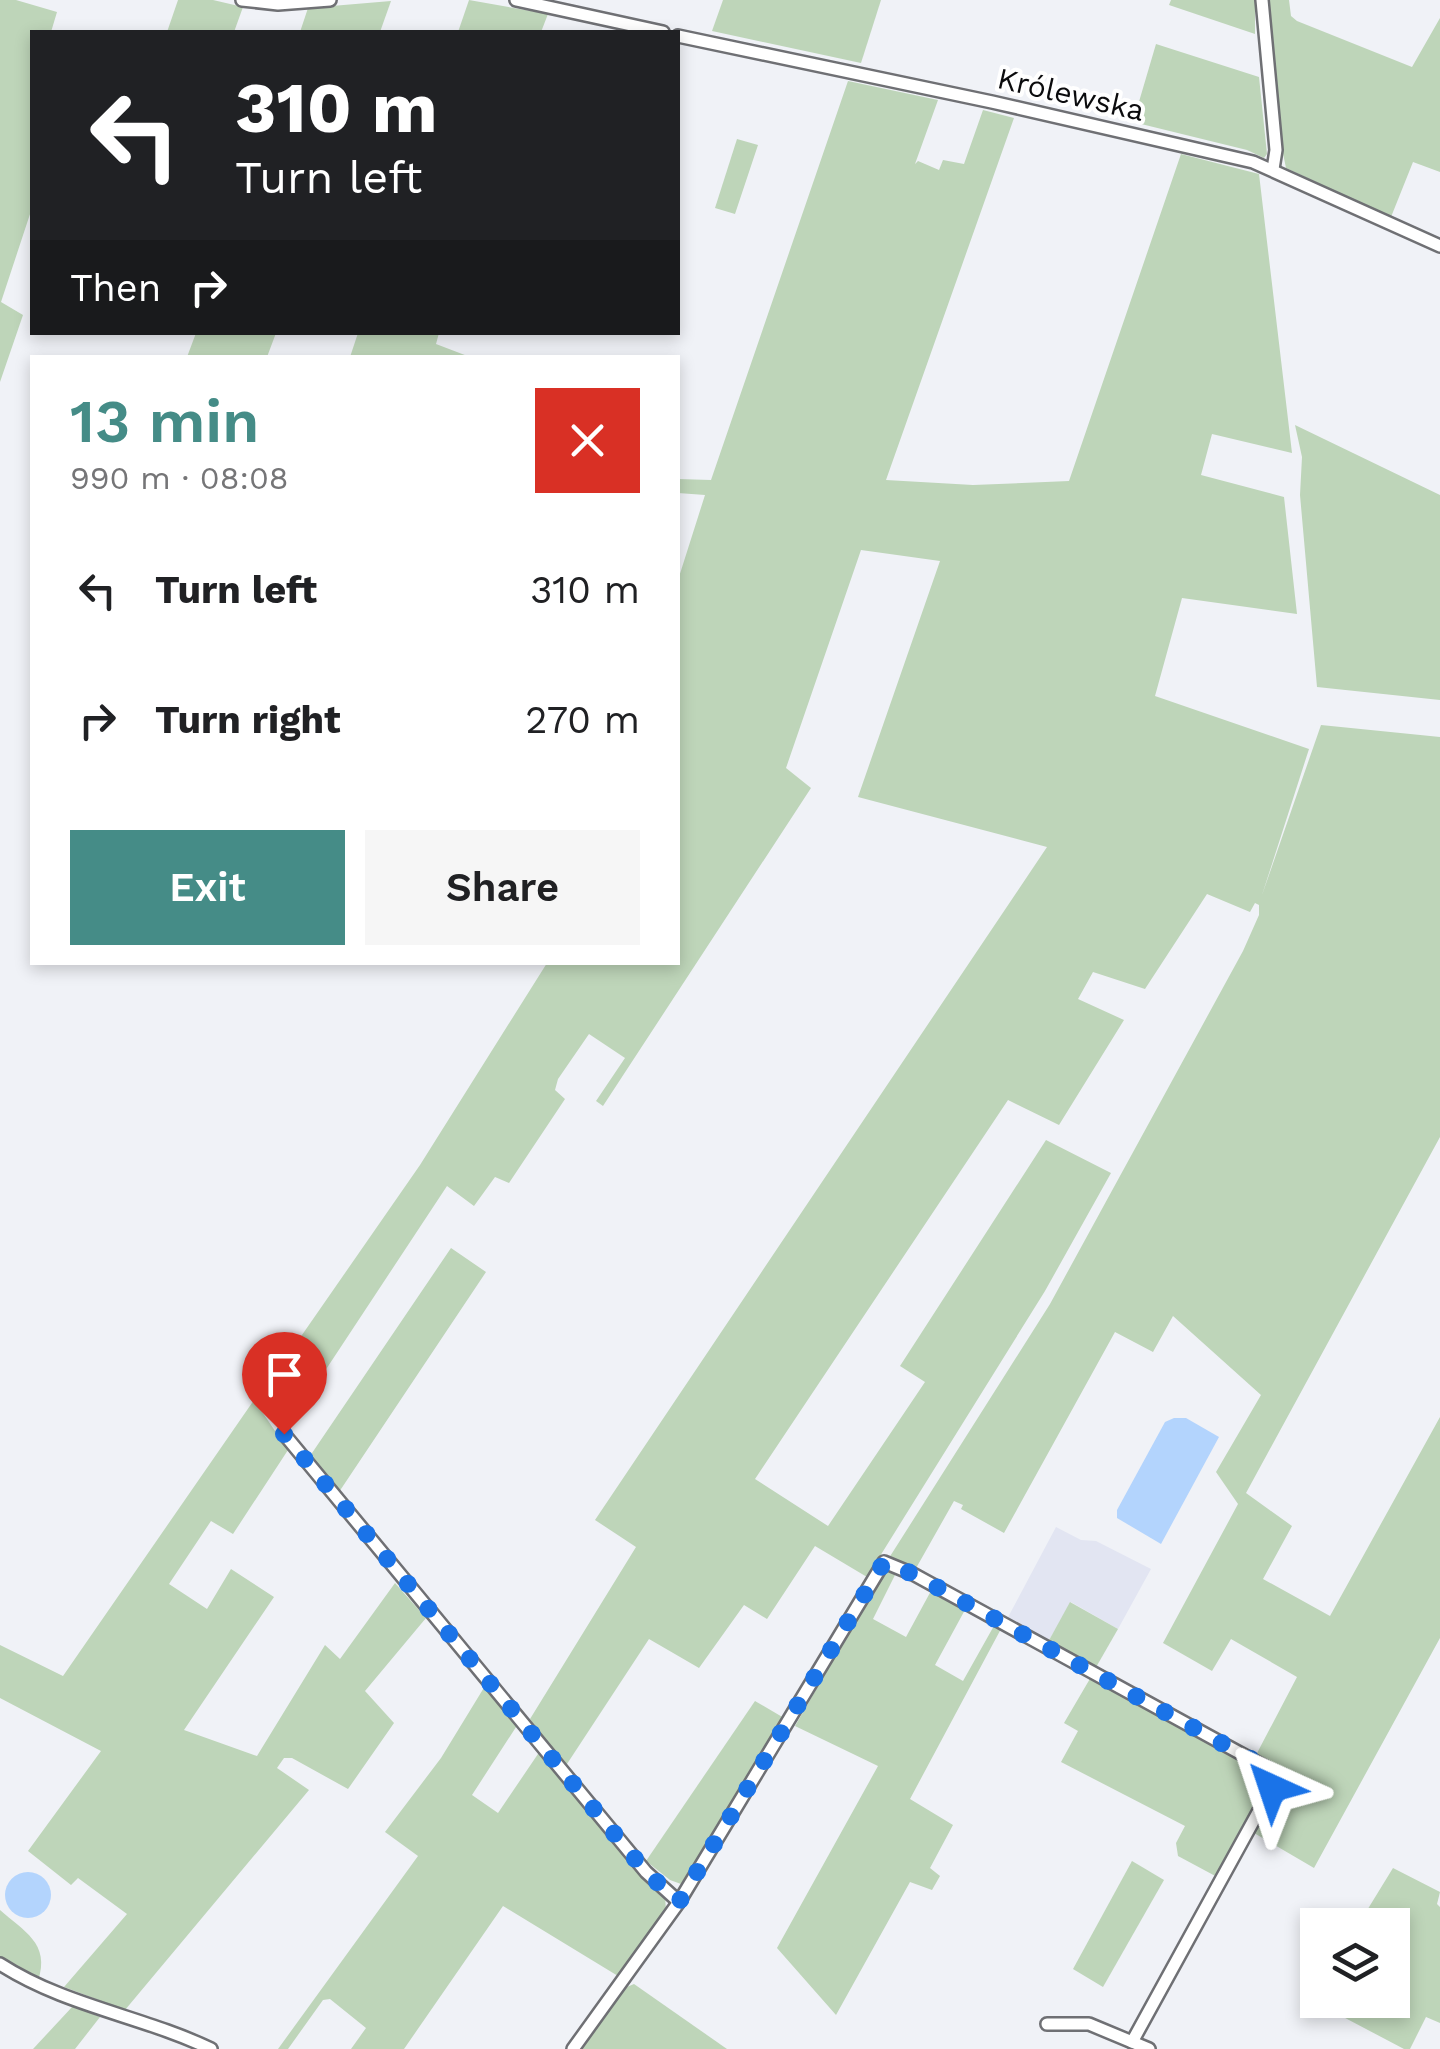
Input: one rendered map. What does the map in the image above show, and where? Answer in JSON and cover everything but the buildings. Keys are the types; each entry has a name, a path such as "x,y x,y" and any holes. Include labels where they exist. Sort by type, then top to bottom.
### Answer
{"street":[{"path":"242,0 278,4 330,0"},
{"path":"516,0 654,30"},
{"path":"1262,0 1276,150 1273,169"},
{"name":"Królewska","path":"680,36 1082,122 1273,169 1440,246"},
{"path":"284,1434 646,1872 679,1902"},
{"path":"573,2049 679,1902 884,1562 913,1574 1269,1769 1274,1778 1132,2042"},
{"path":"0,1964 58,1995 184,2036 211,2049"},
{"path":"1048,2024 1089,2024 1149,2049"}],"shaded area":[{"path":"1056,1527 1081,1540 1096,1541 1151,1569 1118,1629 1071,1602 1047,1644 1006,1621"}],"green space":[{"path":"0,0 16,0 57,12 52,30 30,30 30,214 1,302 23,315 0,382"},
{"path":"178,0 213,0 243,7 235,30 168,30"},
{"path":"469,0 548,14 542,30 459,30"},
{"path":"723,0 881,0 861,63 712,31"},
{"path":"1171,0 1255,0 1255,34 1169,5"},
{"path":"1267,0 1289,0 1291,16 1297,21 1412,67 1440,18 1440,172 1413,162 1391,217 1286,168 1279,134"},
{"path":"391,1 381,30 301,30 308,8"},
{"path":"1156,44 1259,77 1267,154 1264,158 1247,150 1133,122"},
{"path":"848,81 938,100 915,164 918,161 939,170 943,160 964,164 983,110 1014,118 886,480 973,485 1069,481 1181,154 1259,174 1292,453 1212,434 1201,475 1284,497 1297,614 1182,598 1155,696 1309,749 1262,895 1321,725 1440,737 1440,1137 1246,1493 1292,1526 1263,1579 1330,1616 1440,1417 1440,1638 1314,1868 1254,1833 1280,1784 1281,1773 1255,1757 1297,1677 1231,1639 1212,1671 1163,1643 1238,1504 1216,1472 1261,1395 1173,1316 1153,1352 1115,1332 1004,1533 954,1501 915,1570 889,1558 1050,1304 1243,951 1259,915 1259,905 1255,903 1250,912 1207,894 1145,989 1093,972 1078,999 1124,1020 1059,1125 1008,1100 755,1479 828,1526 925,1382 900,1366 1046,1140 1111,1173 1045,1291 867,1577 815,1546 767,1619 744,1605 699,1668 649,1639 565,1767 530,1719 636,1547 595,1520 1047,847 858,797 940,561 861,550 786,768 811,788 603,1106 596,1101 625,1058 589,1034 558,1079 555,1090 565,1099 509,1183 495,1177 474,1206 447,1186 286,1430 261,1394 420,1165 546,965 680,965 680,574 705,495 680,493 680,479 711,480"},
{"path":"737,139 758,145 735,214 715,208"},
{"path":"195,335 275,335 268,355 188,355"},
{"path":"357,335 438,335 436,344 465,355 351,355"},
{"path":"1295,425 1440,495 1440,700 1317,687 1300,495 1302,457"},
{"path":"451,1248 486,1272 339,1492 310,1456"},
{"path":"254,1400 288,1450 233,1534 211,1521 169,1584 207,1609 231,1569 274,1597 184,1730 257,1756 325,1645 340,1659 395,1583 426,1618 365,1691 394,1723 348,1789 292,1758 284,1758 277,1768 309,1790 125,2010 64,1987 127,1914 78,1878 71,1885 28,1851 101,1751 0,1698 0,1645 63,1676"},
{"path":"897,1571 873,1619 906,1637 932,1589 966,1608 935,1665 963,1681 995,1624 1002,1627 910,1799 953,1825 930,1868 940,1876 932,1890 910,1882 836,2015 777,1948 878,1766 795,1726 883,1574"},
{"path":"1070,1602 1118,1629 1095,1669 1047,1644"},
{"path":"1091,1677 1270,1779 1219,1878 1178,1856 1176,1843 1185,1826 1061,1762 1078,1731 1064,1723"},
{"path":"485,1686 518,1724 472,1795 498,1813 540,1751 665,1896 666,1911 618,1976 503,1906 404,2049 351,2049 366,2028 330,1999 323,2000 288,2049 278,2049 418,1856 385,1832 441,1758"},
{"path":"755,1701 784,1718 681,1884 670,1880 646,1861"},
{"path":"1132,1861 1164,1880 1103,1987 1073,1969"},
{"path":"1393,1868 1440,1892 1440,2023 1426,2017 1410,2049 1345,2018 1410,2018 1410,1908 1368,1908"},
{"path":"0,1910 38,1947 38,1981 0,1958"},
{"path":"634,1984 727,2049 579,2049 622,1989"},
{"path":"73,2006 100,2017 75,2049 33,2049"}],"water":[{"path":"1186,1418 1219,1437 1161,1544 1117,1518 1117,1510 1165,1422"},
{"path":"28,1872 44,1879 51,1895 44,1911 28,1918 12,1911 5,1895 12,1879"}],"route":[{"path":"284,1434 646,1872 679,1902 884,1562 913,1574 1269,1769 1274,1778 1272,1788"}]}
